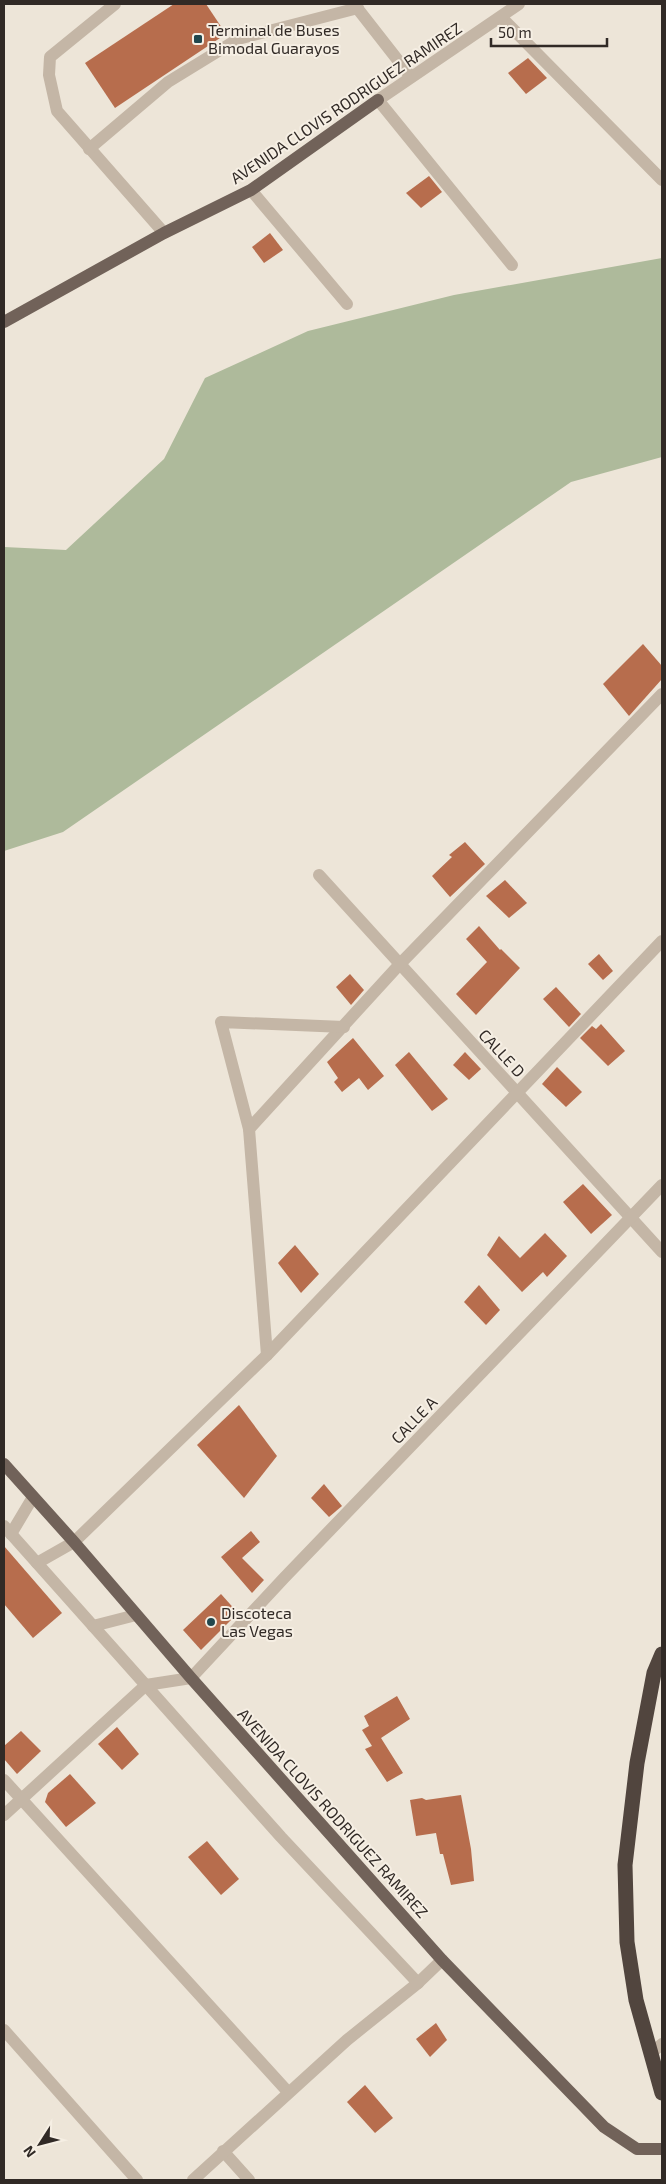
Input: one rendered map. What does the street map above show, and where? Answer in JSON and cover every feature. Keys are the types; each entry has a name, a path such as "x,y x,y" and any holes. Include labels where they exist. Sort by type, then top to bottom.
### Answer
{"highway":[{"path":"662,1654 654,1673 637,1763 625,1865 627,1942 636,2000 662,2094"}],"main road":[{"name":"AVENIDA CLOVIS RODRIGUEZ RAMIREZ","path":"4,322 164,233 251,190 378,100"},
{"name":"AVENIDA CLOVIS RODRIGUEZ RAMIREZ","path":"4,1464 442,1960 604,2127 637,2149 662,2149"}],"street":[{"path":"115,4 50,57 49,75 57,111 164,233"},
{"name":"AVENIDA CLOVIS RODRIGUEZ RAMIREZ","path":"378,100 519,4"},
{"path":"89,149 168,82 238,38 356,6 411,77"},
{"path":"501,16 662,180"},
{"path":"378,100 512,265"},
{"path":"251,190 347,304"},
{"path":"249,1129 399,965 662,694"},
{"name":"CALLE D","path":"319,875 662,1252"},
{"path":"37,1563 74,1542 267,1356 662,941"},
{"path":"267,1356 249,1129 221,1022 344,1027"},
{"name":"CALLE A","path":"191,1678 291,1570 662,1185"},
{"path":"33,1497 8,1530 281,1837 418,1983"},
{"path":"93,1626 136,1615"},
{"path":"4,1815 146,1685 191,1678"},
{"path":"4,1780 288,2092"},
{"path":"193,2180 288,2092 347,2040 418,1983 442,1960"},
{"path":"4,2030 137,2180"},
{"path":"650,2054 662,2044"},
{"path":"223,2152 249,2180"}],"green space":[{"path":"662,258 662,457 571,482 63,832 4,851 4,547 66,550 164,459 205,378 308,331 454,295"}],"building":[{"path":"174,4 206,4 226,34 115,108 85,63"},
{"path":"528,58 547,78 526,94 508,73"},
{"path":"429,176 442,192 421,208 406,193"},
{"path":"270,233 283,250 264,263 252,247"},
{"path":"643,644 662,666 662,679 629,716 603,684"},
{"path":"465,842 485,864 450,897 432,876 452,857 449,855"},
{"path":"505,880 527,903 509,918 486,896"},
{"path":"479,926 500,950 520,968 476,1015 456,994 487,962 466,939"},
{"path":"599,954 613,971 603,980 588,964"},
{"path":"350,974 364,990 351,1005 336,987"},
{"path":"556,987 581,1014 569,1027 543,999"},
{"path":"601,1024 625,1051 608,1066 580,1038 592,1026 596,1029"},
{"path":"353,1038 384,1076 368,1090 359,1078 342,1092 334,1082 338,1078 327,1062"},
{"path":"409,1052 448,1099 432,1111 395,1065"},
{"path":"465,1052 481,1069 469,1080 453,1065"},
{"path":"557,1067 582,1092 566,1107 542,1084"},
{"path":"583,1184 612,1215 591,1234 563,1202"},
{"path":"545,1233 567,1256 547,1277 543,1272 522,1292 487,1255 499,1236 520,1258"},
{"path":"295,1245 319,1274 301,1293 278,1263"},
{"path":"479,1285 500,1310 486,1325 464,1302"},
{"path":"239,1405 277,1456 244,1498 197,1445"},
{"path":"324,1484 342,1506 329,1517 311,1498"},
{"path":"251,1531 260,1542 242,1558 264,1580 252,1593 221,1557"},
{"path":"4,1546 62,1613 33,1638 4,1604"},
{"name":"Discoteca Las Vegas","path":"221,1594 238,1613 201,1650 183,1630"},
{"path":"397,1696 410,1719 381,1738 403,1773 387,1782 365,1749 372,1746 362,1730 369,1726 364,1716"},
{"path":"117,1727 139,1754 122,1770 98,1744"},
{"path":"21,1731 41,1751 17,1774 4,1759 4,1746"},
{"path":"70,1774 96,1803 66,1827 45,1802 48,1793"},
{"path":"461,1795 471,1849 474,1881 451,1885 443,1854 440,1854 436,1833 416,1836 410,1800 422,1798 426,1800"},
{"path":"207,1841 239,1879 221,1895 188,1857"},
{"path":"436,2023 447,2040 430,2057 416,2039"},
{"path":"365,2085 393,2118 375,2133 347,2102"}],"place":[{"name":"Terminal de Buses Bimodal Guarayos","path":"198,39"},
{"name":"Discoteca Las Vegas","path":"211,1622"}]}
